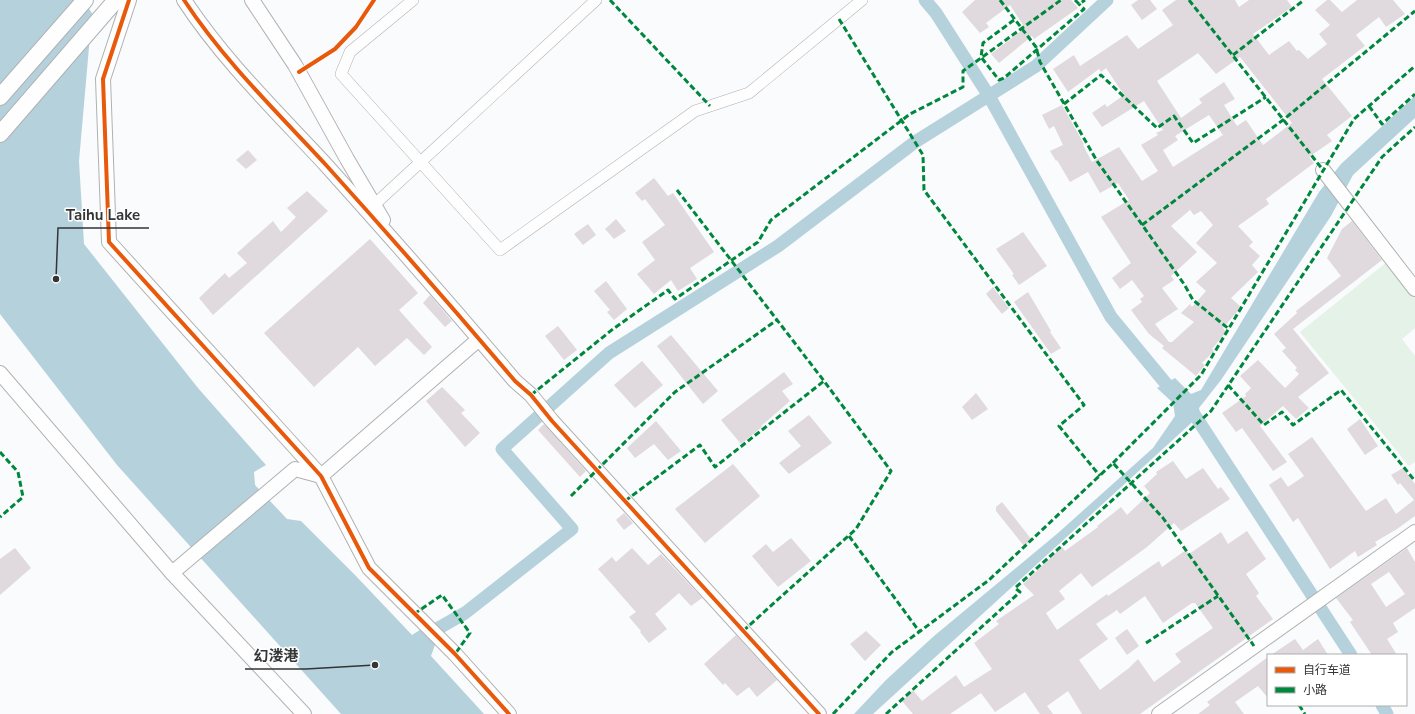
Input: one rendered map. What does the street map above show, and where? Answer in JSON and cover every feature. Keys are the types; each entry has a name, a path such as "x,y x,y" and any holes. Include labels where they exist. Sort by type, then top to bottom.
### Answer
{"main road":[{"path":"0,97 85,0"},
{"path":"0,134 116,0"}],"street":[{"path":"129,0 103,79 109,242 321,476 369,568 455,654 509,714"},
{"path":"184,0 203,28 239,71 412,260 515,381 531,395 552,421 819,714"},
{"path":"252,0 295,65 374,205 412,260"},
{"path":"414,0 350,52 341,74 500,250 695,111 749,93 862,0"},
{"path":"374,205 596,0"},
{"path":"1323,170 1415,289"},
{"path":"321,476 480,339"},
{"path":"0,373 172,573 304,714"},
{"path":"172,573 295,469 321,476"},
{"path":"1159,714 1415,532"}],"shaded area":[{"path":"1387,262 1415,298 1415,328 1402,339 1415,356 1415,462 1409,466 1300,332"}],"water":[{"path":"0,0 83,0 92,13 79,161 84,244 198,388 266,465 254,472 255,485 287,519 301,521 412,635 423,628 436,642 431,656 484,714 341,714 117,465 0,314"},
{"path":"1415,96 1415,118 1353,175 1331,216 1221,380 1199,408 1200,415 873,714 854,714 886,680 934,636 1058,533 1153,448 1175,416 1173,403 1157,388 1175,378 1191,394 1201,390 1319,192 1341,164"}],"building":[{"path":"975,0 1071,0 1078,8 1034,39 1032,36 999,63 991,54 1025,28 1010,5 986,23 989,27 980,33 962,12"},
{"path":"1138,0 1150,0 1157,9 1142,20 1131,5"},
{"path":"1176,0 1235,0 1239,7 1249,0 1287,0 1292,7 1253,34 1269,55 1289,41 1297,51 1299,50 1308,59 1327,44 1319,34 1330,25 1315,10 1327,0 1330,0 1342,12 1357,0 1393,0 1405,14 1386,27 1379,17 1356,35 1365,46 1322,79 1352,116 1327,135 1332,141 1309,157 1314,163 1266,199 1269,204 1238,226 1253,242 1249,246 1260,256 1252,265 1258,272 1231,298 1241,307 1223,328 1226,332 1212,349 1214,351 1202,363 1205,365 1196,376 1162,348 1164,346 1149,334 1131,310 1142,302 1140,299 1144,296 1132,280 1120,289 1112,278 1131,263 1101,217 1129,200 1118,183 1100,193 1088,172 1070,182 1050,151 1063,145 1054,126 1049,129 1042,115 1062,105 1084,144 1083,145 1092,162 1119,147 1142,181 1158,171 1141,145 1158,135 1156,133 1163,130 1144,101 1102,127 1092,113 1105,104 1107,107 1124,95 1106,68 1101,72 1099,69 1068,92 1053,69 1074,55 1080,66 1127,35 1138,49 1173,25 1162,10","holes":["1198,53 1216,74 1240,57 1292,123 1263,145 1246,120 1237,126 1224,105 1235,99 1224,82 1199,99 1202,103 1181,118 1157,81","1209,115 1223,135 1173,167 1163,150 1178,140 1175,136","1190,210 1194,215 1201,211 1213,225 1196,243 1217,263 1196,282 1206,291 1192,307 1190,304 1181,313 1194,322 1172,342 1169,342 1155,324 1178,309 1162,288 1174,280 1171,276 1197,252 1171,226"]},
{"path":"248,150 257,160 246,169 236,160"},
{"path":"654,178 668,196 673,193 714,252 690,268 697,279 678,291 671,280 654,294 637,274 655,260 642,242 665,225 645,199 642,201 635,193"},
{"path":"307,191 328,211 213,315 199,298 225,273 229,278 247,263 237,253 273,221 281,232 296,217 287,208"},
{"path":"616,219 626,231 614,239 605,229"},
{"path":"1352,221 1382,260 1293,329 1329,373 1298,397 1309,408 1296,419 1283,406 1260,426 1287,462 1273,471 1242,428 1236,432 1222,413 1246,396 1245,394 1251,388 1240,376 1258,360 1285,388 1299,374 1295,370 1297,368 1282,351 1286,348 1274,334 1297,313 1296,311 1341,276 1327,258 1342,229"},
{"path":"588,224 596,235 583,245 574,234"},
{"path":"1023,232 1047,266 1019,285 1012,275 1014,274 996,249"},
{"path":"370,239 418,293 399,310 432,347 424,355 407,338 375,366 358,347 314,387 264,333"},
{"path":"606,281 627,309 614,320 607,312 610,310 594,291"},
{"path":"993,287 1009,308 1002,314 986,294"},
{"path":"1028,292 1051,331 1050,332 1061,348 1051,354 1014,302"},
{"path":"430,295 452,321 445,327 423,303"},
{"path":"558,326 577,350 564,360 545,336"},
{"path":"671,335 718,391 703,404 657,346"},
{"path":"642,361 663,385 635,408 614,385"},
{"path":"784,372 793,384 782,391 790,401 741,444 721,420"},
{"path":"442,387 465,410 461,413 480,433 465,447 426,401"},
{"path":"976,393 988,409 972,420 962,407"},
{"path":"809,415 832,443 789,474 779,463 801,446 788,431"},
{"path":"1360,419 1378,446 1365,455 1347,429"},
{"path":"656,421 681,451 668,460 654,444 635,458 627,448"},
{"path":"544,424 586,471 580,477 538,430"},
{"path":"1312,437 1366,511 1386,498 1396,514 1414,500 1400,483 1398,485 1391,475 1403,468 1415,484 1415,516 1375,542 1377,545 1358,557 1355,551 1330,569 1298,518 1293,522 1269,485 1281,477 1288,487 1304,476 1288,454"},
{"path":"1173,461 1186,479 1203,468 1218,489 1221,487 1230,499 1181,531 1174,523 1147,547 1092,587 1081,573 1059,591 1065,599 1046,613 1057,630 1107,594 1108,596 1159,561 1162,567 1186,550 1189,554 1221,532 1228,544 1247,531 1266,559 1246,574 1259,593 1256,596 1273,619 1140,714 1082,714 1068,691 1047,706 1053,714 1040,714 1025,692 995,712 981,693 950,714 913,714 902,701 913,690 922,701 956,675 964,687 992,669 974,643 999,624 996,621 1034,595 1023,584 1062,547 1065,551 1098,527 1097,526 1121,507 1127,515 1150,493 1144,486 1157,474 1156,472","holes":["1145,596 1163,623 1192,603 1195,603 1213,628 1175,654 1181,662 1154,682 1138,659 1129,668 1100,690 1079,660 1108,639 1096,624 1117,610 1120,614"]},
{"path":"733,464 760,496 705,543 675,509"},
{"path":"1002,502 1032,540 1024,546 996,511 996,507"},
{"path":"624,513 633,523 624,530 616,520"},
{"path":"791,538 811,561 778,587 752,556 766,544 773,552"},
{"path":"15,548 31,568 0,595 0,559"},
{"path":"632,548 648,565 661,554 702,598 691,606 679,593 655,614 667,629 649,643 629,617 636,612 598,569 612,557 616,562"},
{"path":"1407,548 1415,562 1415,608 1393,623 1398,632 1387,639 1396,654 1371,654 1350,622 1353,620 1336,598","holes":["1389,572 1405,594 1386,607 1371,584"]},
{"path":"1127,629 1139,646 1127,655 1115,638"},
{"path":"866,631 881,645 865,661 850,644"},
{"path":"736,635 777,680 757,697 749,687 737,696 725,683 723,685 704,664"},
{"path":"1295,639 1303,650 1318,639 1327,654 1272,654"},
{"path":"1267,658 1267,697 1258,686 1235,702 1244,714 1198,714 1210,705 1207,702"}],"waterway":[{"path":"925,0 936,13 989,96 1111,317 1172,391 1192,411 1350,654"},
{"path":"423,637 465,613 572,529 502,449 609,353 778,246 915,142 1036,66 1107,0"},
{"path":"1383,706 1387,714"}],"marked path":[{"path":"610,0 710,106"},
{"path":"1000,0 1036,47 1040,62 1097,161 1184,284 1193,300 1229,329"},
{"path":"531,395 613,329 668,290 675,299 758,242 771,220 910,114 963,87 963,71 1061,0"},
{"path":"1075,0 1079,4 1085,0"},
{"path":"1189,0 1323,170"},
{"path":"1233,55 1304,0"},
{"path":"1014,20 983,43 981,57 999,80 1004,78 1084,9 1079,4"},
{"path":"1142,225 1283,120 1415,11"},
{"path":"839,19 923,155 924,190 1084,405 1059,426 1100,476"},
{"path":"1113,463 1201,375 1354,119 1415,66"},
{"path":"1064,104 1101,75 1157,128 1174,116 1193,143 1266,97"},
{"path":"1369,106 1382,124 1415,94"},
{"path":"886,714 1020,592 1015,588 1211,411 1382,157 1415,127"},
{"path":"677,190 824,381"},
{"path":"571,496 675,392 777,320"},
{"path":"625,501 700,445 715,467 824,381 891,471 856,529 743,631"},
{"path":"1228,385 1264,425 1282,412 1293,425 1341,390 1415,481"},
{"path":"0,452 18,472 23,497 0,517"},
{"path":"833,714 892,652 989,580 1113,463 1163,518 1254,646"},
{"path":"849,536 919,631"},
{"path":"414,614 442,595 470,633 455,654"},
{"path":"1146,643 1218,596"},
{"path":"1300,706 1305,714"}],"cycle path":[{"path":"129,0 103,79 109,242 321,476 369,568 455,654 509,714"},
{"path":"184,0 216,44 252,86 374,218 515,381 531,395 552,421 819,714"},
{"path":"299,72 335,49 356,27 374,0"}],"place":[{"name":"Taihu Lake","path":"56,279"},
{"name":"幻溇港","path":"375,665"}]}
